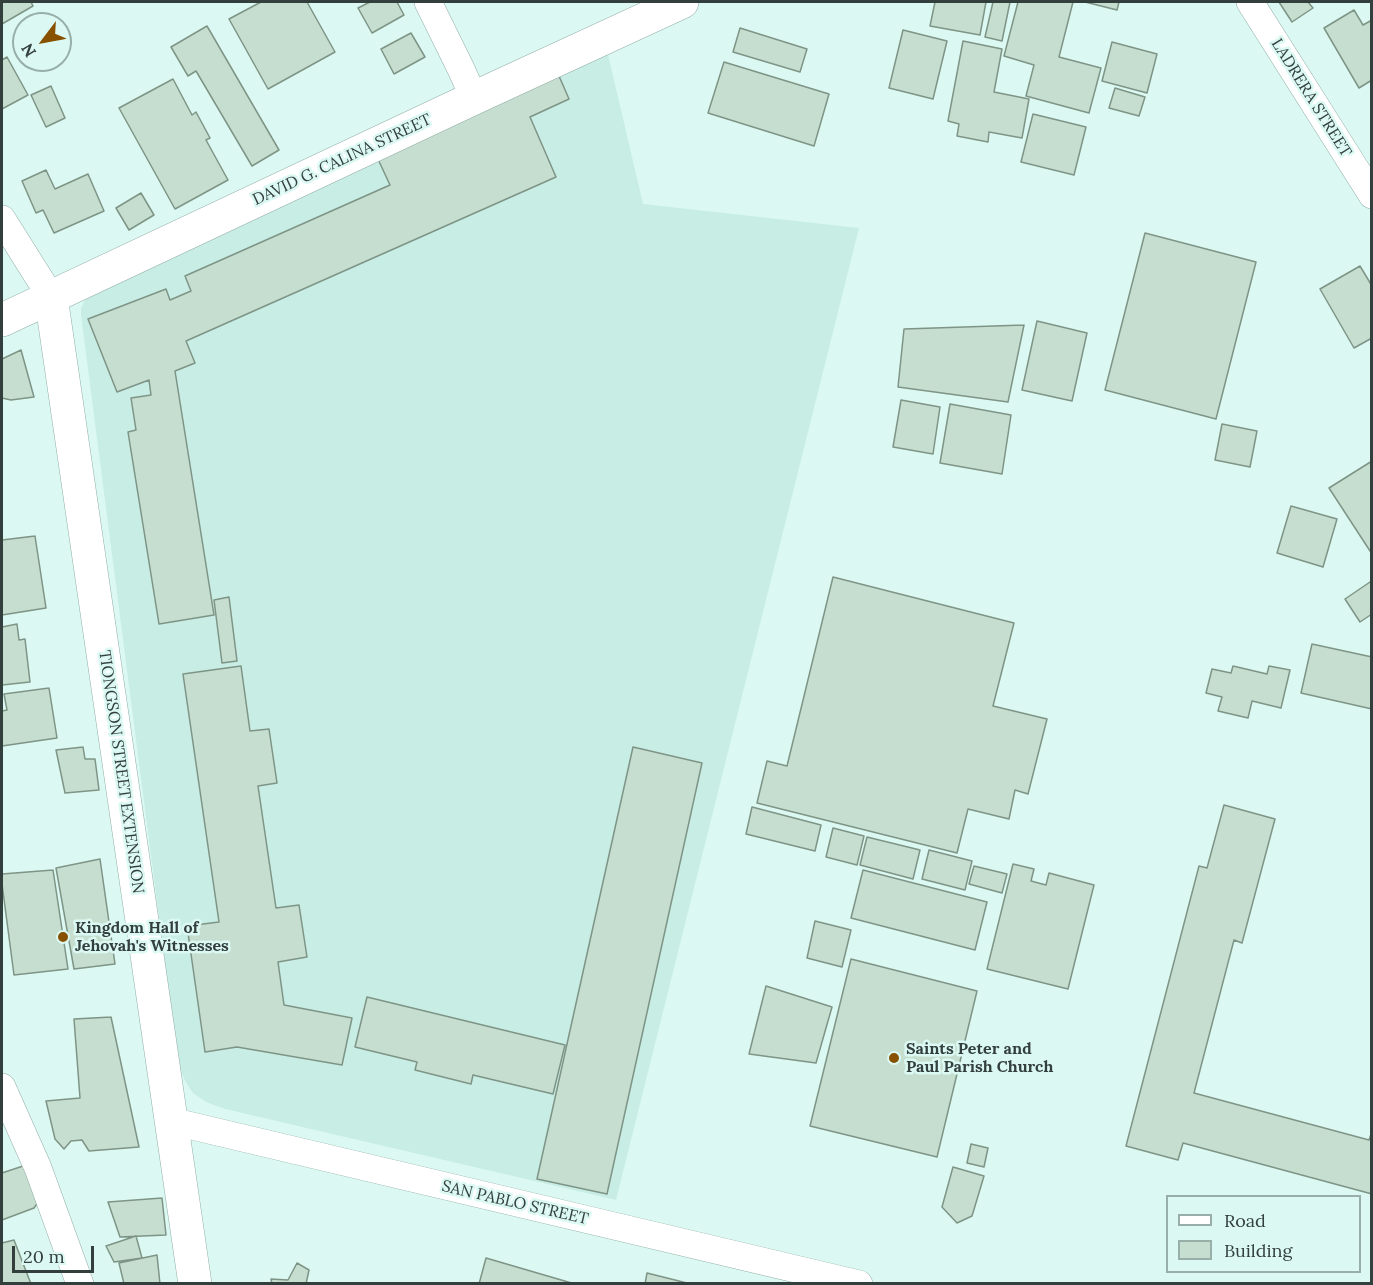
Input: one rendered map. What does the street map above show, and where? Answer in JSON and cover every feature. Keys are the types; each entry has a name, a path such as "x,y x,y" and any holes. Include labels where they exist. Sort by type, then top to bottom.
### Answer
{"street":[{"path":"428,2 474,98"},
{"name":"DAVID G. CALINA STREET","path":"2,320 682,2"},
{"name":"LADRERA STREET","path":"1250,2 1371,195"},
{"path":"2,219 51,297"},
{"name":"TIONGSON STREET EXTENSION","path":"51,297 195,1284"},
{"path":"2,1087 38,1168 80,1284"},
{"name":"SAN PABLO STREET","path":"171,1121 849,1282"}],"shaded area":[{"path":"607,50 643,204 859,228 616,1200 225,1109 206,1102 193,1093 185,1081 178,1064 81,315 81,308 85,300 92,294"}],"building":[{"path":"2,2 31,2 33,6 23,12 12,12 12,18 2,24"},
{"path":"261,2 307,2 335,52 268,89 229,19"},
{"path":"370,2 397,2 404,15 372,33 358,8"},
{"path":"935,2 986,2 980,35 930,26"},
{"path":"993,2 1010,2 1002,41 985,37"},
{"path":"1018,2 1073,2 1059,57 1101,68 1089,113 1026,96 1034,65 1004,56"},
{"path":"1085,2 1119,2 1117,10"},
{"path":"1279,2 1308,2 1313,8 1292,22"},
{"path":"1354,10 1363,25 1372,20 1372,80 1359,88 1324,28"},
{"path":"207,26 279,150 252,166 196,71 188,76 171,47"},
{"path":"740,28 807,49 800,72 733,52"},
{"path":"903,30 947,41 933,99 889,88"},
{"path":"411,33 425,57 394,74 381,49"},
{"path":"963,41 1002,49 994,92 1029,99 1022,138 989,132 988,142 957,136 959,124 948,121"},
{"path":"1112,42 1157,54 1147,93 1102,81"},
{"path":"7,57 12,66 12,72 15,72 28,95 2,109 2,60"},
{"path":"724,62 829,94 814,146 708,113"},
{"path":"559,76 569,99 530,117 556,177 186,341 195,363 175,371 214,615 159,624 128,432 136,430 131,398 151,395 149,380 117,392 88,319 166,289 170,300 191,291 185,276 390,185 377,157"},
{"path":"173,79 192,115 196,112 210,138 206,140 228,180 175,209 119,108"},
{"path":"51,86 65,118 46,127 31,95"},
{"path":"1115,88 1145,97 1139,116 1109,108"},
{"path":"1033,114 1086,127 1074,175 1021,162"},
{"path":"46,170 55,189 88,174 104,211 54,233 43,210 36,213 22,181"},
{"path":"141,193 154,215 129,230 116,208"},
{"path":"1145,233 1256,262 1216,419 1105,390"},
{"path":"1360,266 1372,286 1372,338 1354,348 1320,289"},
{"path":"1037,321 1087,333 1072,401 1022,390"},
{"path":"1024,325 1008,402 898,387 904,329"},
{"path":"21,350 34,397 11,400 2,398 2,359"},
{"path":"901,400 940,407 933,454 893,447"},
{"path":"950,404 1011,415 1002,474 940,463"},
{"path":"1222,424 1257,431 1250,467 1215,460"},
{"path":"1372,461 1372,554 1329,488"},
{"path":"1291,506 1337,519 1323,567 1277,553"},
{"path":"35,536 46,608 2,615 2,540"},
{"path":"833,577 1014,623 993,706 1047,719 1028,794 1015,790 1009,819 968,809 957,853 757,803 767,761 787,766"},
{"path":"1370,582 1372,584 1372,614 1360,622 1345,599"},
{"path":"229,597 237,661 222,663 214,600"},
{"path":"17,624 19,640 25,639 30,682 2,685 2,627"},
{"path":"1312,644 1372,657 1372,709 1301,693"},
{"path":"241,666 250,731 269,729 277,783 258,786 276,908 299,905 307,957 278,962 284,1005 352,1018 342,1065 237,1047 205,1052 187,926 219,922 183,674"},
{"path":"1233,666 1267,674 1269,666 1290,670 1281,708 1252,701 1248,718 1218,711 1222,697 1206,693 1212,669 1231,673"},
{"path":"49,688 57,738 2,746 2,711 7,710 4,694"},
{"path":"83,747 85,759 95,759 99,790 65,793 56,750"},
{"path":"633,747 702,763 607,1194 537,1179"},
{"path":"1224,805 1275,819 1242,943 1234,940 1194,1093 1369,1140 1372,1131 1372,1194 1183,1143 1178,1160 1126,1146 1199,866 1207,868"},
{"path":"752,807 821,825 815,851 746,834"},
{"path":"833,828 864,836 857,865 826,857"},
{"path":"867,837 920,850 913,879 860,865"},
{"path":"929,850 972,861 965,890 922,879"},
{"path":"100,859 115,964 74,969 56,868"},
{"path":"1013,864 1034,869 1031,881 1046,885 1049,873 1094,885 1068,989 987,969"},
{"path":"974,866 1007,874 1002,893 969,884"},
{"path":"53,870 68,969 14,975 2,874"},
{"path":"863,870 987,902 975,950 851,918"},
{"path":"815,921 851,930 842,967 807,958"},
{"name":"Saints Peter and Paul Parish Church","path":"851,959 977,991 937,1157 810,1126"},
{"path":"766,986 832,1007 816,1063 749,1054"},
{"path":"367,997 565,1045 553,1094 473,1075 471,1084 415,1070 417,1062 355,1047"},
{"path":"111,1017 139,1147 89,1151 82,1140 71,1141 64,1149 55,1139 46,1101 80,1098 74,1019"},
{"path":"971,1144 988,1148 984,1167 967,1163"},
{"path":"23,1166 41,1198 34,1208 2,1220 2,1173"},
{"path":"953,1167 984,1176 972,1216 957,1223 942,1207"},
{"path":"162,1198 166,1235 120,1237 108,1202"},
{"path":"136,1236 142,1258 114,1262 106,1246"},
{"path":"14,1240 31,1284 2,1284 2,1243"},
{"path":"157,1255 160,1284 124,1284 119,1263"},
{"path":"486,1258 575,1284 479,1284"},
{"path":"297,1263 309,1270 306,1284 272,1284 271,1279 288,1280"},
{"path":"647,1273 691,1284 645,1284"}],"place":[{"name":"Kingdom Hall of Jehovah's Witnesses","path":"63,937"},
{"name":"Saints Peter and Paul Parish Church","path":"894,1058"}]}
